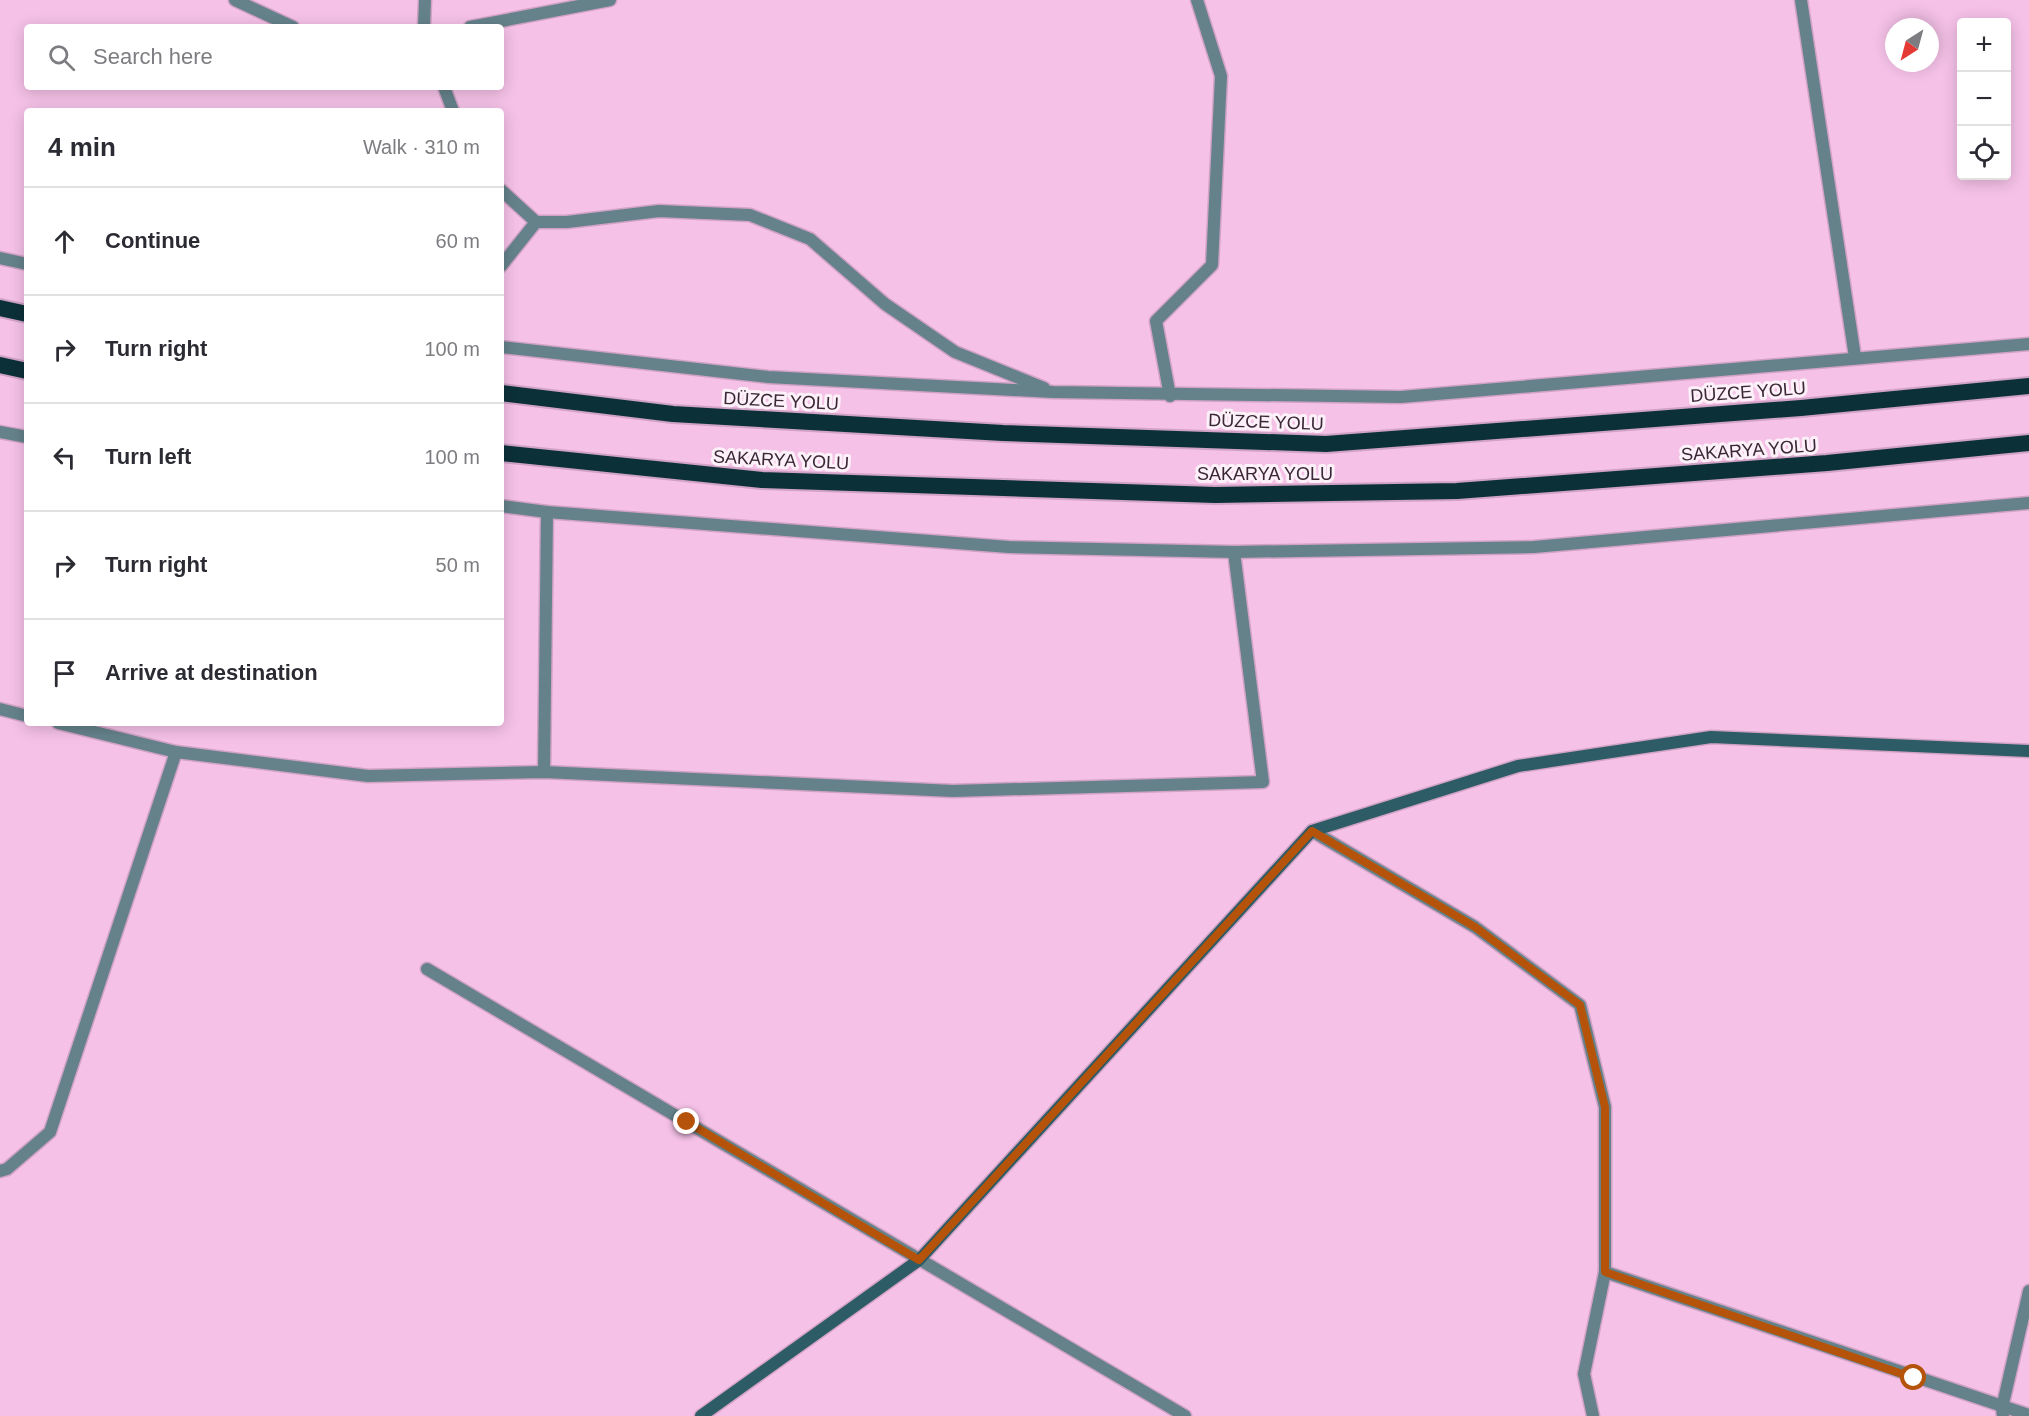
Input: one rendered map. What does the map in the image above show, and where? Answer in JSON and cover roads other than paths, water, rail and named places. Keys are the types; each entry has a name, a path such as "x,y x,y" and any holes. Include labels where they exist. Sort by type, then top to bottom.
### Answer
{"highway":[{"path":"0,308 24,313"},
{"path":"0,365 24,370"},
{"name":"DÜZCE YOLU","path":"504,393 685,415 1003,433 1326,444 1801,408 2029,386"},
{"name":"SAKARYA YOLU","path":"504,453 762,480 1215,495 1457,492 1827,463 2029,443"}],"main road":[{"path":"701,1416 919,1260 1312,831 1518,766 1711,737 2029,751"}],"street":[{"path":"235,0 287,24"},
{"path":"424,24 425,0"},
{"path":"486,24 610,0"},
{"path":"1170,396 1156,321 1212,265 1221,76 1197,0"},
{"path":"1801,0 1854,357"},
{"path":"445,90 452,108"},
{"path":"504,193 536,222 567,222 659,211 750,215 810,238 885,304 955,352 1053,392"},
{"path":"504,262 536,222"},
{"path":"0,258 24,263"},
{"path":"504,346 768,377 1170,396 1401,397 2029,344"},
{"path":"0,432 24,436"},
{"path":"504,506 547,512 1009,547 1234,552 1534,547 2029,503"},
{"path":"544,772 547,512"},
{"path":"70,726 176,752 368,776 544,772 953,791 1263,782 1234,552"},
{"path":"0,709 24,715"},
{"path":"0,1171 7,1169 50,1132 176,752"},
{"path":"1312,831 1475,927 1580,1005 1605,1107 1605,1272 1584,1374 1593,1416"},
{"path":"427,969 1185,1416"},
{"path":"1605,1272 2003,1412 2029,1415"},
{"path":"2003,1412 2029,1291"}]}
